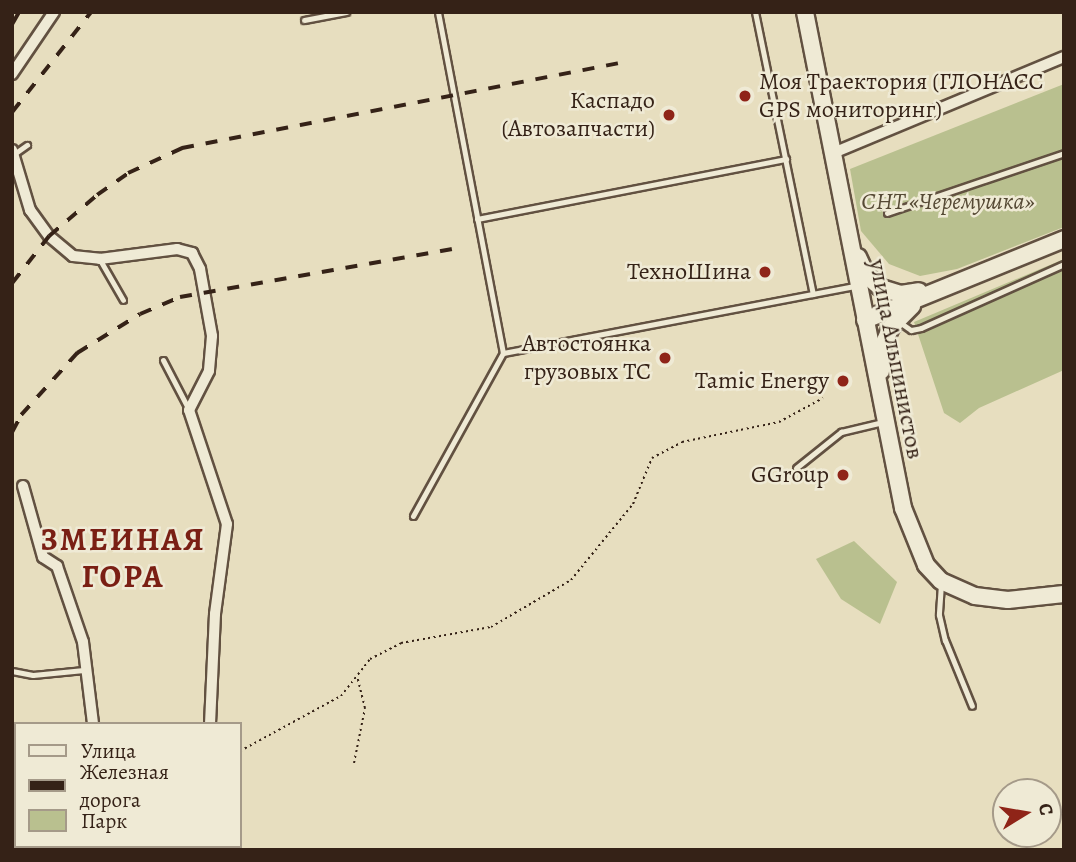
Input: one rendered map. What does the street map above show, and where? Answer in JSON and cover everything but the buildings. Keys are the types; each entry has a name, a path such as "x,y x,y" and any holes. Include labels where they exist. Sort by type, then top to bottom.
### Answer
{"main road":[{"name":"улица Альпинистов","path":"805,12 902,508 926,565 941,581"},
{"path":"843,213 863,268 881,288 901,294 976,275"},
{"path":"865,320 1064,239"},
{"path":"886,418 881,361 896,319 937,291"},
{"path":"941,581 975,596 1008,600 1064,594"}],"street":[{"path":"12,74 54,12"},
{"path":"831,153 1064,57"},
{"path":"13,152 30,210 49,236 73,256 100,259 177,249 192,253 205,290 212,336 209,371 189,410 227,524 215,614 210,722"},
{"path":"23,486 43,557 57,565 79,629 93,722"}],"lane":[{"path":"304,20 346,12"},
{"path":"413,516 503,353 438,12"},
{"path":"755,12 813,294"},
{"path":"13,152 27,145"},
{"path":"887,213 1064,153"},
{"path":"477,219 786,159"},
{"path":"100,259 123,300"},
{"path":"896,319 911,330 920,328 1064,264"},
{"path":"503,353 858,286"},
{"path":"163,360 189,410"},
{"path":"796,468 841,432 886,418"},
{"path":"941,581 939,615 945,640 972,706"},
{"path":"12,671 33,676 84,670"}],"path":[{"path":"242,750 341,696 370,659 401,643 491,627 571,580 633,504 652,458 682,442 779,422 823,398"},
{"path":"354,763 365,708 357,676"}],"green space":[{"name":"СНТ «Черемушка»","path":"1064,84 1064,227 957,269 920,276 889,264 861,231 850,169"},
{"path":"1064,259 1064,370 979,408 960,423 944,413 914,322"},
{"path":"854,541 897,582 880,624 841,599 816,559"}],"railway":[{"path":"12,24 19,12"},
{"path":"12,112 91,12"},
{"path":"12,283 49,236 97,195 128,173 182,148 628,61"},
{"path":"12,432 21,415 77,353 140,314 180,297 464,247"}],"place":[{"name":"Моя Траектория (ГЛОНАСС GPS мониторинг)","path":"745,96"},
{"name":"Каспадо (Автозапчасти)","path":"669,115"},
{"name":"ТехноШина","path":"765,272"},
{"name":"Автостоянка грузовых ТС","path":"665,358"},
{"name":"Tamic Energy","path":"843,381"},
{"name":"GGroup","path":"843,475"}],"district":[{"name":"ЗМЕИНАЯ ГОРА","path":"123,558"}]}
